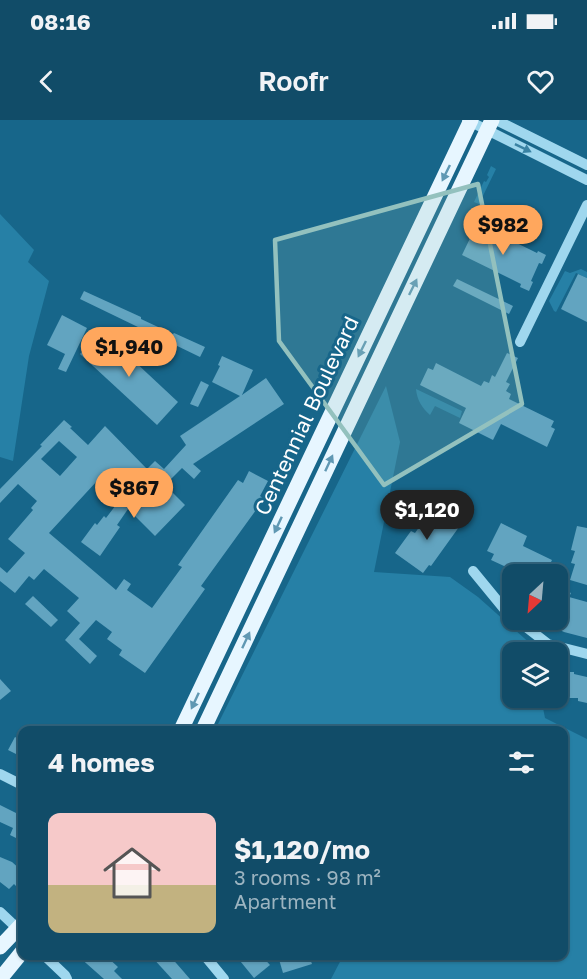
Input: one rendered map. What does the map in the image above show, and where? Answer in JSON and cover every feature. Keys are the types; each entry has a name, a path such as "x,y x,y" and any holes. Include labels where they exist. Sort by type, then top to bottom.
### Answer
{"main road":[{"name":"Centennial Boulevard","path":"183,726 470,121"},
{"name":"Centennial Boulevard","path":"205,726 492,124"},
{"path":"0,947 18,929"},
{"path":"0,979 18,957"}],"street":[{"path":"470,121 492,124 587,165"},
{"path":"492,124 587,180"},
{"path":"520,342 587,206"},
{"path":"472,571 502,606"},
{"path":"530,630 548,644 587,654"},
{"path":"0,774 18,783"},
{"path":"0,912 18,926"},
{"path":"49,960 67,979"},
{"path":"210,960 224,979"}],"highlighted area":[{"path":"478,184 522,404 384,485 279,341 275,240"}],"shaded area":[{"path":"491,166 496,169 479,204 474,202 484,181 486,182 489,177 487,175"},
{"path":"0,214 34,250 28,262 49,281 29,356 13,461 0,457"},
{"path":"581,269 587,272 587,278 576,273 556,312 554,311 549,301 565,271 570,273"},
{"path":"386,386 400,442 374,572 450,577 478,597 502,618 502,630 515,630 529,642 502,642 502,708 543,708 545,718 561,726 217,726"},
{"path":"416,389 462,411 460,418 435,406 430,415 420,403"},
{"path":"568,730 587,739 587,979 331,979 341,960 568,960"}],"building":[{"path":"476,220 485,225 484,227 537,253 538,251 546,255 542,264 539,263 529,291 520,287 521,284 462,255 474,230 472,229"},
{"path":"578,274 587,278 587,322 561,309"},
{"path":"457,279 513,306 509,314 453,286"},
{"path":"84,291 205,347 200,357 80,299"},
{"path":"62,315 87,328 66,372 58,369 65,354 47,345"},
{"path":"102,331 178,402 157,425 80,354"},
{"path":"507,353 518,358 506,382 510,384 506,391 511,394 509,399 554,421 551,427 555,429 547,447 501,424 493,440 459,423 466,408 420,385 428,368 433,370 436,363 481,386 484,381 489,383 492,375 495,377"},
{"path":"222,356 253,370 242,395 266,378 284,404 193,464 201,471 194,479 182,468 165,485 185,505 155,536 128,509 117,525 120,527 100,556 81,542 95,523 97,525 104,516 106,518 119,501 97,481 49,533 116,590 124,579 131,584 127,590 152,608 182,567 178,565 238,480 243,483 249,471 268,481 260,496 264,499 201,586 205,589 145,673 119,655 122,650 107,639 112,632 96,620 79,639 97,656 90,664 65,640 80,623 67,611 79,598 44,569 34,580 29,576 15,593 0,581 0,567 7,573 25,553 8,539 33,510 31,508 37,501 18,484 0,503 0,489 64,420 88,445 105,426 147,469 155,461 164,469 186,445 180,436 240,396 212,382 220,366 218,365","holes":["59,441 77,457 60,476 41,459"]},
{"path":"201,381 209,385 198,407 190,404"},
{"path":"432,509 459,527 431,566 429,565 423,573 395,553 411,531 415,533"},
{"path":"501,523 527,536 523,546 552,560 550,564 502,565 491,560 494,554 487,551"},
{"path":"577,526 587,528 587,585 570,580 575,564 571,563 575,551 571,550"},
{"path":"568,592 571,593 569,597 587,602 587,638 560,630 568,630"},
{"path":"33,596 58,620 51,627 25,604"},
{"path":"568,672 587,677 587,703 578,701 578,698 568,698"},
{"path":"0,679 11,691 0,700"},
{"path":"15,737 18,739 18,755 8,750"},
{"path":"0,805 18,814 18,839 10,835 13,828 0,822"},
{"path":"0,857 18,867 18,888 14,884 9,889 0,882"},
{"path":"83,960 110,960 118,967 114,971 122,979 104,979"},
{"path":"155,960 173,960 190,979 172,979"},
{"path":"239,960 266,960 270,965 254,978"},
{"path":"279,960 310,960 312,964 283,973"}]}
